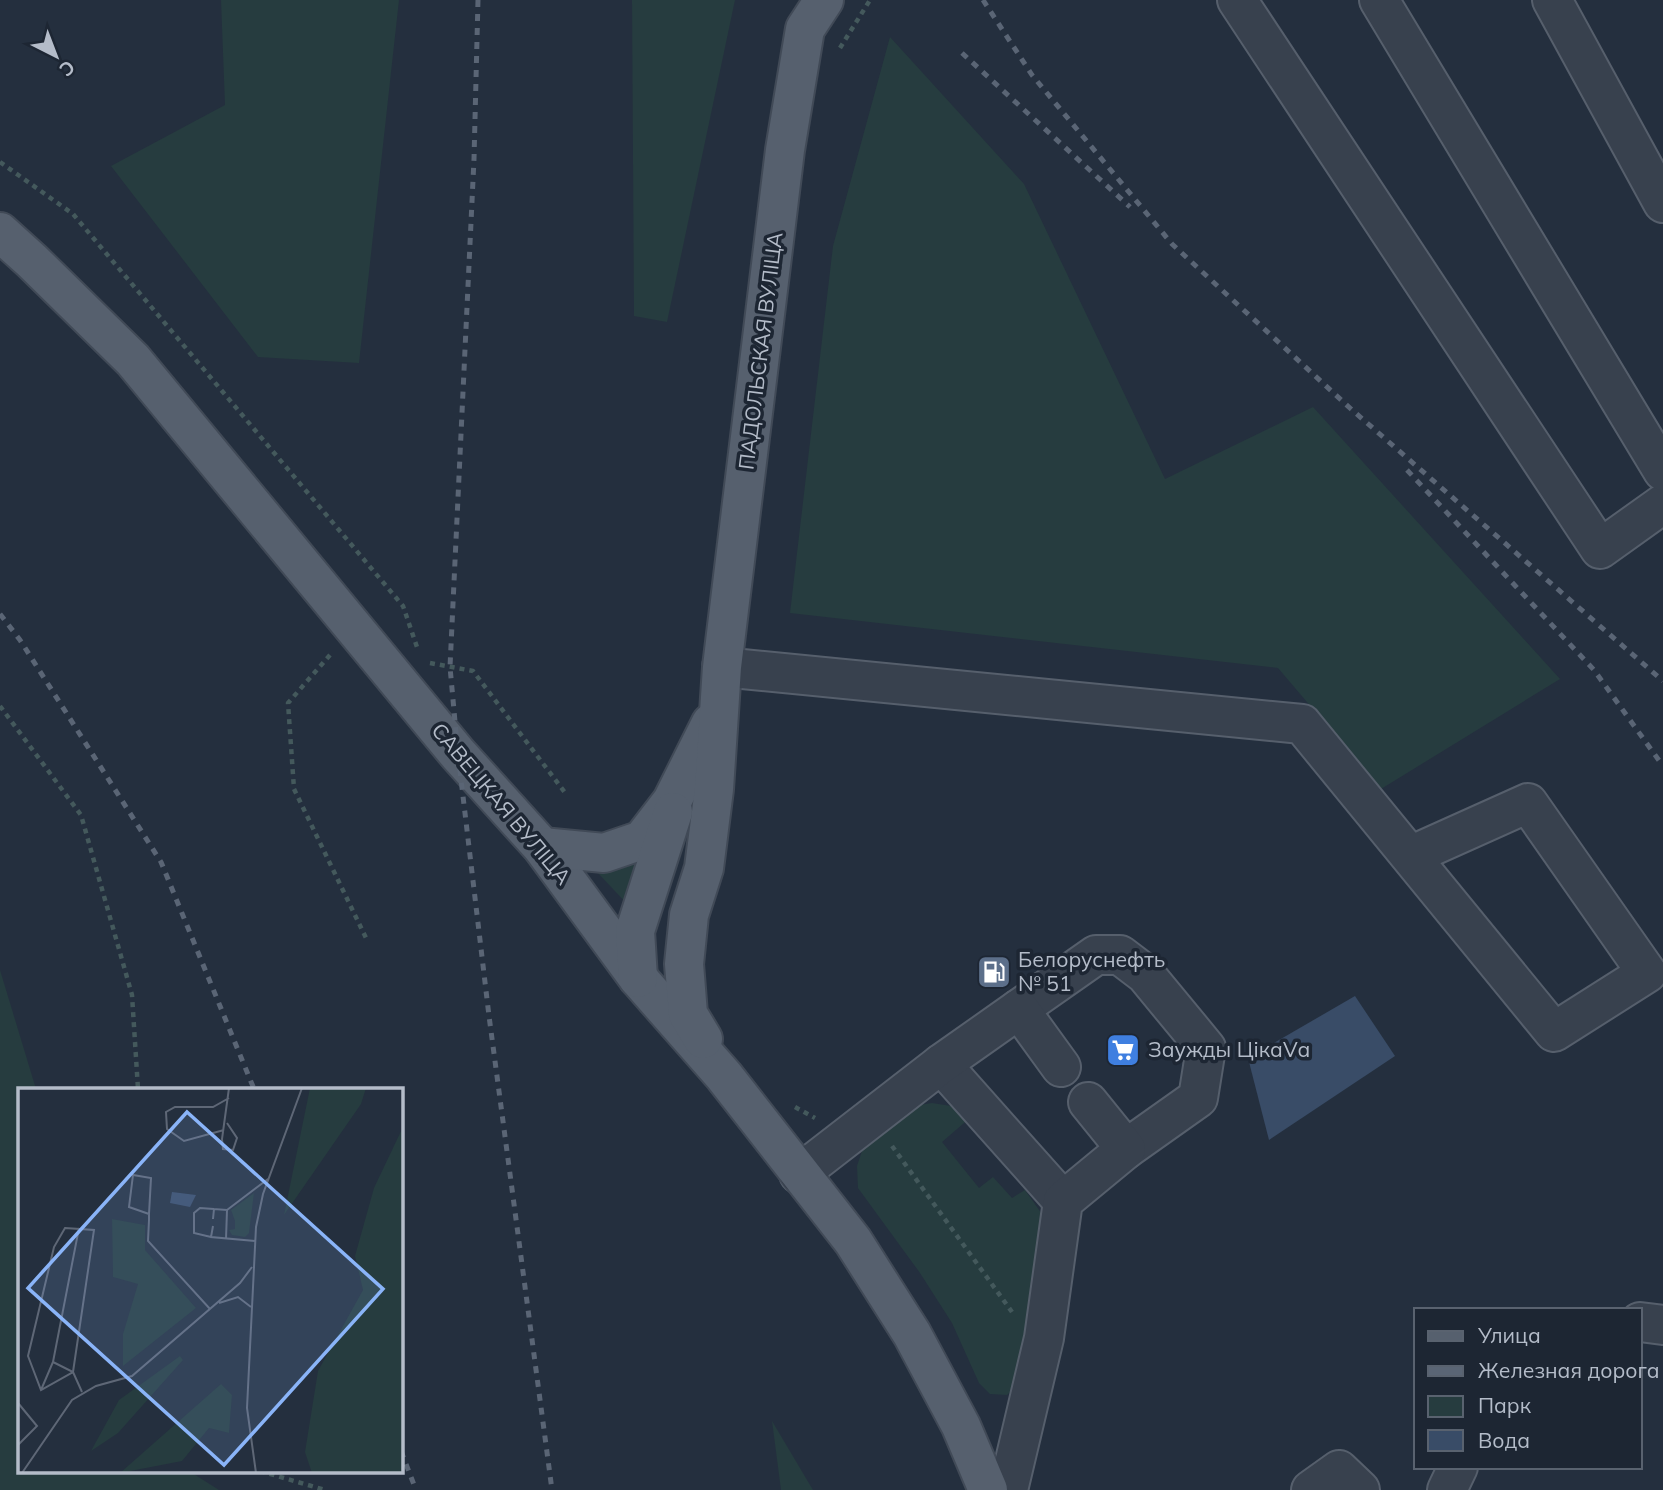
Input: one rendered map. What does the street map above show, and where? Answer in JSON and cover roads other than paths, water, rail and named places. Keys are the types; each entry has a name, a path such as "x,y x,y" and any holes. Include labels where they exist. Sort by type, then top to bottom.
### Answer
{"main road":[{"name":"ПАДОЛЬСКАЯ ВУЛІЦА","path":"724,1076 688,1014 684,964 689,915 704,869 722,667 785,150 805,29 824,0"},
{"name":"САВЕЦКАЯ ВУЛІЦА","path":"0,232 133,360 458,754 542,847 638,978 724,1076 853,1241 912,1334 961,1426 988,1490"},
{"name":"ПАДОЛЬСКАЯ ВУЛІЦА","path":"542,847 604,853 642,840 672,801 718,709"},
{"path":"638,978 635,931 687,770"},
{"path":"583,903 612,927 635,931 661,922 686,897 704,869"}],"lane":[{"path":"1237,0 1600,550 1663,504"},
{"path":"1379,0 1663,471"},
{"path":"1552,0 1663,203"},
{"path":"722,667 1303,724 1410,856 1554,1032 1647,973 1528,803 1410,856"},
{"path":"799,1174 941,1064 1096,955 1120,955 1145,974 1206,1048 1198,1098 1126,1149 1063,1200 1044,1338 1008,1490"},
{"path":"1019,1009 1060,1067"},
{"path":"941,1064 1063,1200"},
{"path":"1088,1102 1126,1149"},
{"path":"1642,1322 1663,1325"},
{"path":"1447,1490 1457,1469"},
{"path":"1311,1490 1339,1470 1360,1490"}],"water":[{"path":"1355,996 1395,1056 1269,1140 1248,1058"}],"railway":[{"path":"478,0 474,159 450,667 489,1016 552,1490"},
{"path":"983,0 1032,75 1172,244 1351,409 1663,681"},
{"path":"962,53 1130,207"},
{"path":"1407,470 1594,670 1663,766"},
{"path":"0,614 20,640 161,862 254,1088"},
{"path":"402,1454 416,1490"}],"place":[{"name":"Белоруснефть № 51","path":"994,972"},
{"name":"Заужды ЦікаVа","path":"1123,1050"}]}
